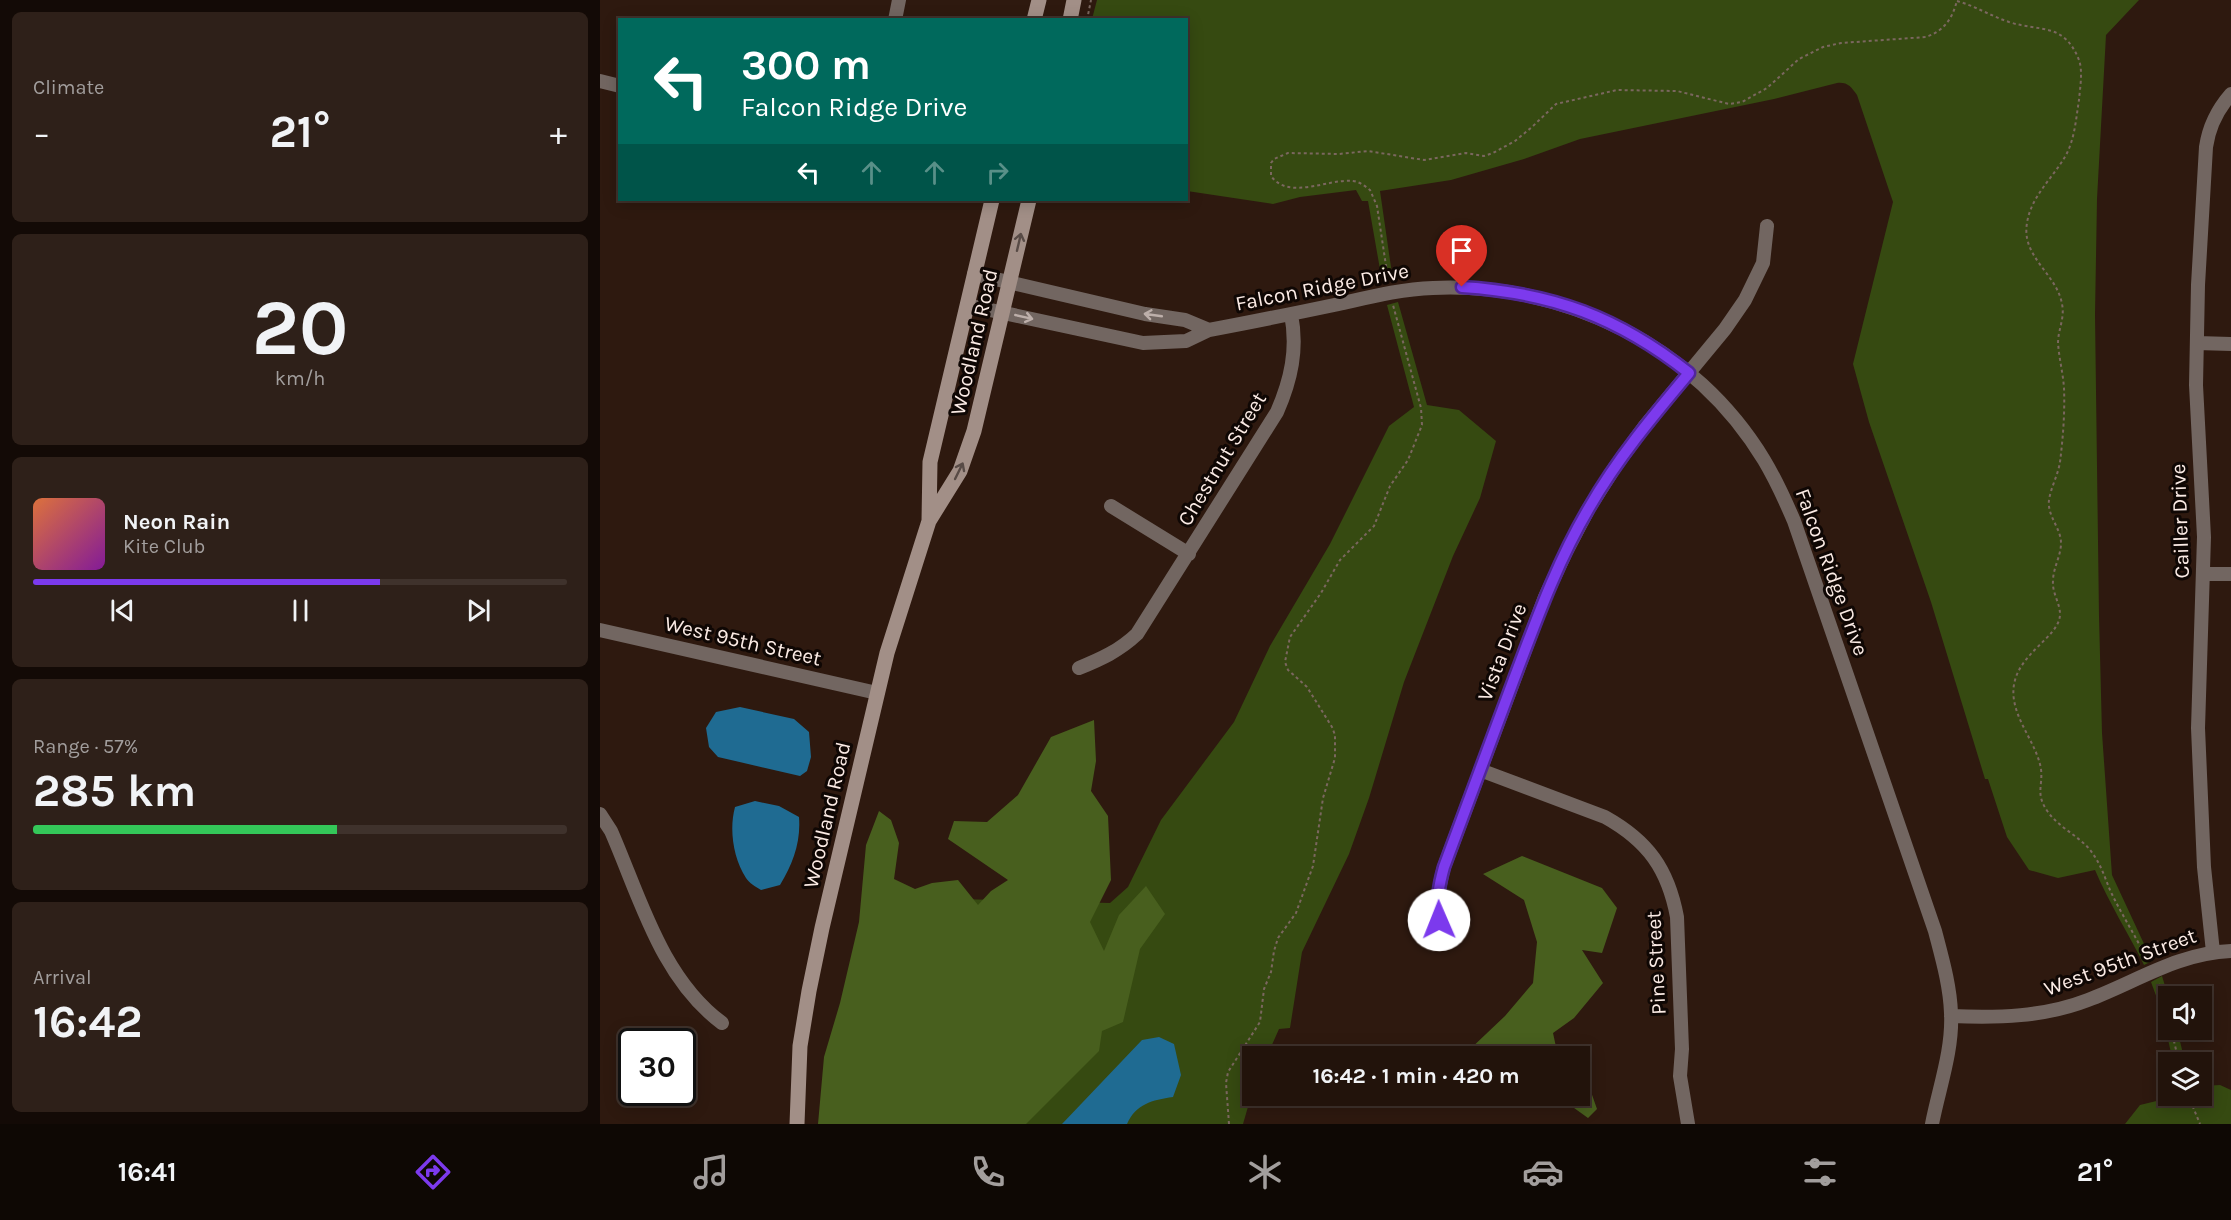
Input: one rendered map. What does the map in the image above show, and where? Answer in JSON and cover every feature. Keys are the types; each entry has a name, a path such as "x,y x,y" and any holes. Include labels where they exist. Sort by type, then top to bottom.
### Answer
{"main road":[{"path":"1034,18 1039,0"},
{"path":"1070,18 1074,0"},
{"name":"Woodland Road","path":"929,521 930,462 992,201"},
{"name":"Woodland Road","path":"797,1124 800,1046 809,991 877,693 896,622 929,521 960,471 974,431 1029,201"}],"street":[{"path":"895,18 899,0"},
{"path":"600,81 618,86"},
{"name":"Cailler Drive","path":"2213,952 2204,867 2198,728 2204,537 2196,397 2197,343 2206,147 2211,126 2220,107 2231,94"},
{"name":"Vista Drive","path":"1441,934 1437,907 1444,867 1545,597 1589,508 1615,467 1644,427 1725,330 1756,282 1763,263 1767,226"},
{"path":"974,274 1145,314 1185,320 1209,330"},
{"name":"Falcon Ridge Drive","path":"967,305 1143,343 1186,340 1209,330 1391,293 1462,287 1500,290 1568,305 1604,319 1646,342 1689,373 1725,408 1745,432 1779,486 1794,521 1935,931 1946,969 1951,1016 1944,1067 1932,1124"},
{"name":"Chestnut Street","path":"1079,668 1107,657 1137,634 1278,412 1292,369 1294,346 1291,314"},
{"path":"2197,343 2231,344"},
{"name":"Chestnut Street","path":"1111,506 1189,554"},
{"path":"2204,574 2231,574"},
{"name":"West 95th Street","path":"600,630 877,693"},
{"name":"Pine Street","path":"1480,770 1605,817 1624,827 1641,841 1654,857 1673,896 1677,917 1682,1049 1680,1076 1688,1124"},
{"path":"600,814 611,831 662,952 684,987 706,1012 722,1023"},
{"name":"West 95th Street","path":"1951,1016 2000,1017 2064,1008 2185,958 2231,951"}],"path":[{"path":"1087,18 1091,0"},
{"path":"1229,1124 1226,1083 1228,1072 1260,1022 1264,989 1271,972 1278,938 1296,914 1313,866 1323,798 1335,758 1335,735 1332,727 1307,687 1288,670 1285,662 1290,637 1321,593 1340,560 1374,526 1390,486 1408,460 1422,425 1421,408 1398,328 1377,206 1370,190 1352,181 1301,187 1278,184 1271,176 1271,163 1274,159 1288,153 1339,154 1368,151 1424,160 1466,153 1484,156 1515,141 1556,104 1617,90 1677,91 1729,104 1742,102 1767,88 1799,59 1823,47 1840,43 1926,37 1936,34 1945,26 1957,0 2007,21 2051,30 2062,36 2071,46 2081,66 2071,141 2065,155 2031,208 2026,224 2026,234 2032,254 2060,295 2063,305 2058,344 2063,375 2064,415 2060,464 2049,502 2051,516 2061,541 2052,578 2060,618 2057,627 2026,659 2018,672 2013,699 2041,770 2040,799 2056,821 2093,853 2160,986"},
{"path":"2193,1106 2200,1124"}],"green space":[{"path":"1097,0 2139,0 2106,35 2097,199 2095,315 2099,616 2102,733 2112,875 2152,961 2144,965 2095,870 2058,878 2029,870 2007,837 1988,779 1985,779 1931,602 1869,422 1853,364 1893,202 1857,95 1851,87 1844,83 1837,83 1774,99 1580,139 1524,159 1451,180 1380,191 1392,274 1381,275 1368,201 1362,201 1356,190 1300,197 1273,204 1188,191 1188,18 1092,18"},
{"path":"1398,302 1427,405 1459,410 1496,441 1480,498 1453,556 1404,682 1369,798 1349,854 1302,952 1290,1028 1279,1029 1271,1046 1242,1046 1242,1106 1248,1106 1243,1124 841,1124 878,897 1110,903 1128,887 1161,820 1234,722 1270,646 1330,544 1389,426 1414,407 1387,305"},
{"path":"1094,720 1096,761 1091,791 1108,816 1111,880 1090,922 1104,951 1119,915 1146,886 1165,914 1140,949 1123,1022 1102,1031 1099,1051 1026,1124 818,1124 824,1057 840,1003 859,922 866,845 879,811 891,820 899,843 894,879 915,889 932,883 958,880 978,905 991,891 1008,880 948,839 954,821 987,822 1018,795 1051,737"},
{"path":"1522,856 1602,888 1617,908 1602,953 1582,950 1603,983 1574,1018 1553,1033 1556,1046 1473,1046 1505,1016 1533,983 1537,942 1524,900 1483,874"},
{"path":"2162,976 2165,986 2158,986 2158,1001 2151,982"},
{"path":"2168,1040 2180,1040 2183,1052 2171,1052"},
{"path":"2212,1085 2220,1085 2231,1090 2231,1124 2125,1124 2140,1105 2158,1101 2158,1106 2212,1106"},
{"path":"1590,1089 1597,1109 1588,1118 1571,1106 1590,1106"}],"water":[{"path":"740,707 794,719 809,732 811,757 807,771 800,776 718,757 709,747 706,728 716,712"},
{"path":"755,801 779,806 799,817 797,844 785,877 780,885 761,890 746,878 735,853 732,834 735,807"},
{"path":"1159,1037 1174,1044 1181,1075 1173,1097 1140,1107 1127,1124 1062,1124 1142,1040"}],"route":[{"path":"1439,920 1437,907 1444,867 1545,597 1589,508 1615,467 1644,427 1689,373 1637,336 1604,319 1568,305 1500,290 1462,287"}]}
